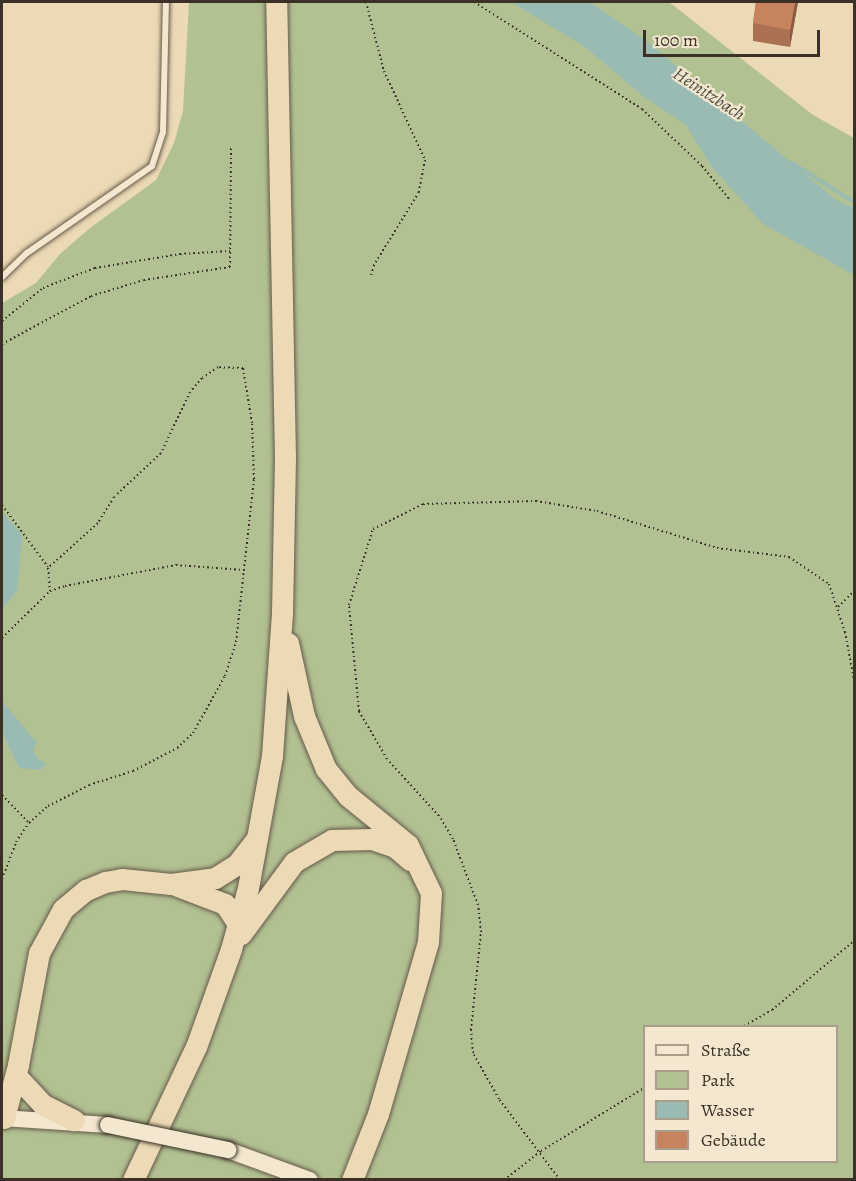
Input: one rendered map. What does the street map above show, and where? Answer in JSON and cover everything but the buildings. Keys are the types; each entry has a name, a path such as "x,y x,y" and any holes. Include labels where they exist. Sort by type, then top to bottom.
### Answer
{"highway":[{"path":"133,1179 196,1047 231,949 258,838 272,756 282,613 283,329 276,2"},
{"path":"282,613 300,701 326,769 348,796 401,838 424,874 432,909 428,942 360,1173"},
{"path":"231,949 276,882 305,853 332,840 351,837 382,842 405,855 424,874"},
{"path":"171,884 226,873 258,838"},
{"path":"7,1118 19,1072 36,965 57,917 77,896 105,882 122,879 171,884 225,904 238,924"},
{"path":"19,1072 42,1104 74,1120"}],"main road":[{"path":"7,1118 74,1120 108,1125 228,1150 310,1179"}],"lane":[{"path":"2,277 27,253 152,166 163,132 166,2"}],"path":[{"path":"366,2 381,63 425,160 419,192 374,265 371,276"},
{"path":"474,2 642,109 702,166 731,201"},
{"path":"2,344 91,296 144,280 230,267 231,147"},
{"path":"2,321 43,288 95,268 180,254 230,251"},
{"path":"2,879 16,842 29,823 48,806 89,785 153,762 194,733 225,676 236,642 254,479 252,423 243,368 218,367 202,378 190,392 161,453 114,497 98,523 48,568"},
{"path":"560,1179 499,1098 473,1053 471,1030 481,932 478,905 453,839 439,816 387,759 359,711 349,605 373,529 423,504 486,500 546,502 597,511 717,548 789,557 829,584 838,607 855,680"},
{"path":"2,505 48,568 50,591"},
{"path":"2,638 50,591 176,565 244,571"},
{"path":"838,607 855,591"},
{"path":"2,795 29,823"},
{"path":"746,1025 772,1010 855,941"},
{"path":"504,1179 541,1151 643,1089"}],"green space":[{"path":"189,2 669,2 813,115 854,138 854,1179 2,1179 2,303 36,283 60,254 90,228 156,180 174,143 183,111"}],"water":[{"path":"511,2 590,2 645,40 836,200 854,208 854,275 763,224 711,166 686,125 643,96 585,47"},
{"path":"2,512 22,535 17,591 2,609"},
{"path":"2,701 37,743 33,749 36,757 46,764 41,770 19,768 2,732"}],"waterway":[{"name":"Heinitzbach","path":"792,163 854,202"}]}
